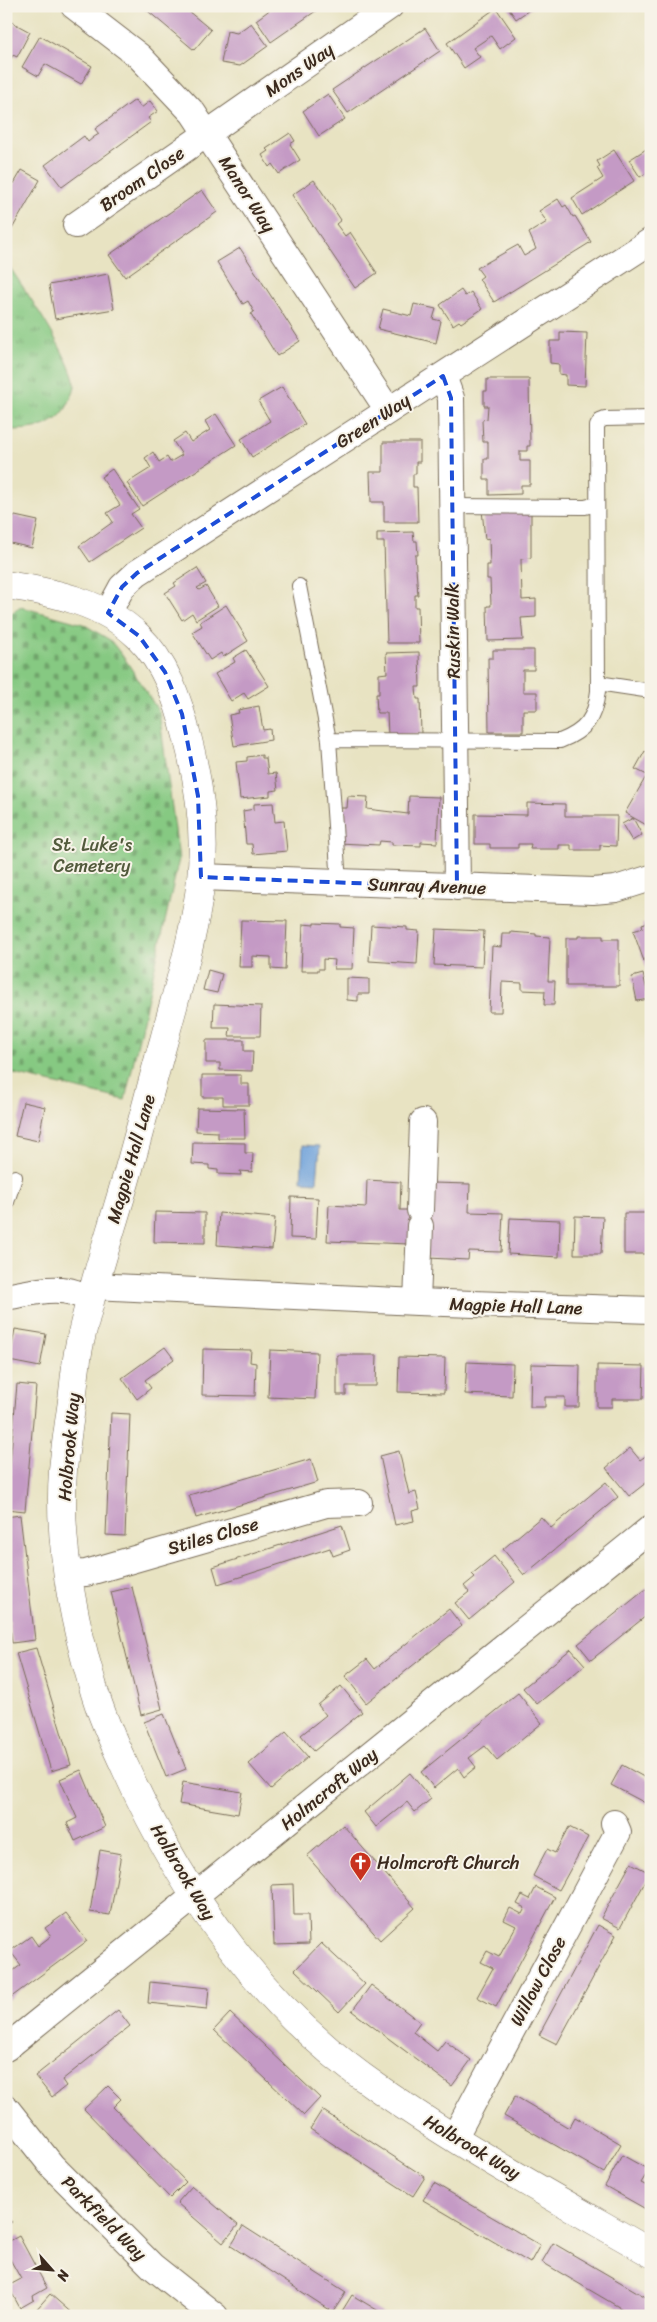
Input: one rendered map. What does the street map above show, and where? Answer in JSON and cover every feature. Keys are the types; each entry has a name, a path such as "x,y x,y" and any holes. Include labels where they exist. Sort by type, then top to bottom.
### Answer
{"street":[{"name":"Manor Way","path":"74,6 140,56 193,113 208,133 388,410"},
{"name":"Mons Way","path":"208,133 390,6"},
{"name":"Broom Close","path":"76,225 208,133"},
{"name":"Green Way","path":"108,614 122,587 137,573 651,241"},
{"name":"Ruskin Walk","path":"443,376 451,398 457,887"},
{"name":"Magpie Hall Lane","path":"6,585 79,600 108,614 139,636 165,672 175,692 192,755 198,796 201,877 187,955 92,1293"},
{"name":"Sunray Avenue","path":"201,877 593,891 616,889 651,878"},
{"path":"417,1302 423,1122"},
{"name":"Magpie Hall Lane","path":"6,1296 69,1290 80,1293 651,1310"},
{"name":"Holbrook Way","path":"92,1293 78,1351 63,1471 68,1574 82,1650 105,1724 137,1794 164,1846 195,1897 231,1948 273,1998 306,2030 374,2086 454,2138 651,2254"},
{"name":"Stiles Close","path":"68,1574 86,1573 326,1504 359,1503"},
{"name":"Holmcroft Way","path":"6,2048 651,1528"},
{"name":"Willow Close","path":"454,2138 618,1832 614,1823"},
{"name":"Parkfield Way","path":"6,2108 52,2166 152,2266 215,2316"}],"lane":[{"path":"329,740 560,741 574,736 592,717 597,706 597,426 600,421 605,419 651,418"},
{"path":"451,506 585,507 597,504"},
{"path":"299,586 329,740 339,883"},
{"path":"598,683 651,691"},
{"path":"6,1205 15,1177"}],"highlighted area":[{"path":"443,376 451,398 457,887 201,877 198,796 182,714 165,672 139,636 108,613 122,587 137,573"}],"green space":[{"path":"6,262 57,341 72,374 75,386 65,409 59,416 44,426 35,428 6,430"},
{"name":"St. Luke's Cemetery","path":"21,607 83,624 110,640 125,659 159,712 179,859 125,1100 6,1072 6,616"}],"water":[{"path":"303,1145 320,1146 317,1182 301,1181"}],"building":[{"path":"142,6 182,6 211,30 194,50"},
{"path":"275,6 323,6 271,42 256,20"},
{"path":"507,6 535,6 516,19"},
{"path":"496,8 516,37 500,49 491,36 473,48 480,57 464,68 447,43"},
{"path":"6,19 30,32 17,57 13,55 8,64"},
{"path":"251,23 268,46 240,66 221,63 227,31 237,33"},
{"path":"425,28 440,51 348,113 332,90"},
{"path":"40,36 92,66 81,84 45,64 38,76 22,67"},
{"path":"328,94 345,119 319,136 303,111"},
{"path":"135,100 141,108 150,101 158,111 148,118 151,122 62,187 45,165 84,136 88,142 99,134 95,129"},
{"path":"290,133 295,141 290,144 300,160 279,174 272,164 269,167 262,155 268,151 266,149"},
{"path":"651,146 651,170 640,177 629,160"},
{"path":"614,150 634,181 582,215 572,198 603,178 597,168 600,166 597,161"},
{"path":"22,170 40,180 8,236 6,197"},
{"path":"314,180 341,220 336,224 345,236 350,232 377,273 355,288 292,195"},
{"path":"202,190 217,212 125,277 109,255"},
{"path":"558,199 563,207 566,205 573,217 575,216 591,242 494,302 479,279 483,276 477,268 518,245 524,256 536,249 529,233 547,222 539,211"},
{"path":"240,248 300,341 277,356 251,314 254,312 248,301 243,304 217,262"},
{"path":"108,274 114,309 55,319 49,285"},
{"path":"461,290 465,296 471,292 482,309 461,323 459,321 453,325 440,305"},
{"path":"414,304 436,309 433,319 441,321 436,343 378,329 383,309 411,316"},
{"path":"560,332 587,333 585,386 566,385 566,375 559,374 559,364 550,363 550,341 560,341"},
{"path":"487,379 529,379 530,446 527,446 527,451 520,451 520,461 530,461 530,485 521,485 521,494 489,495 489,479 484,479 484,459 488,459 488,442 483,442 482,420 487,419 488,406 484,406 484,391 487,391"},
{"path":"282,387 305,424 252,457 241,439 270,421 258,401"},
{"path":"216,414 236,445 142,506 127,483 151,468 145,458 153,452 159,462 167,457 170,462 182,455 173,441 185,433 191,442 210,430 205,421"},
{"path":"383,442 420,442 420,462 416,462 416,474 413,474 413,487 417,487 418,522 384,522 384,502 371,502 370,472 383,472"},
{"path":"112,469 139,509 131,514 141,528 90,562 79,546 113,522 107,513 120,505 101,477"},
{"path":"482,510 531,510 531,558 521,559 522,600 536,599 536,617 521,618 523,640 488,641 487,606 491,606 490,579 487,579 487,565 490,565 489,538 485,539"},
{"path":"6,514 38,521 32,548 6,542"},
{"path":"413,532 414,541 417,541 418,555 415,555 418,595 415,595 415,607 418,607 419,643 387,643 384,542 377,542 377,533"},
{"path":"197,568 206,583 197,588 199,590 206,586 218,606 196,620 192,613 182,620 165,593 176,586 174,583"},
{"path":"226,605 248,641 223,657 221,653 210,660 192,632 202,626 200,622"},
{"path":"246,650 269,686 248,699 244,693 231,701 215,674 235,662 233,658"},
{"path":"493,650 534,650 534,670 523,670 523,692 537,692 537,710 523,710 523,732 489,732 488,658 493,658"},
{"path":"419,652 420,687 416,687 417,699 420,699 421,734 388,735 387,713 377,713 376,694 379,694 379,674 387,673 386,653"},
{"path":"259,706 263,730 270,729 271,740 234,746 229,715 239,713 238,710"},
{"path":"651,750 650,827 625,813 647,775 635,769 645,751 649,754"},
{"path":"262,755 262,758 266,758 268,774 276,773 278,790 270,791 270,796 240,799 236,762 247,761 247,757"},
{"path":"348,796 368,797 367,809 408,814 409,796 439,797 437,843 421,842 421,846 392,845 392,842 380,841 379,845 339,843 341,808 347,808"},
{"path":"273,803 275,822 284,821 287,851 253,854 252,844 246,844 243,811 254,809 254,804"},
{"path":"527,803 565,804 565,816 617,816 616,846 600,845 600,850 571,850 571,845 559,845 559,849 530,849 531,844 518,844 518,848 490,848 490,844 475,844 475,814 527,815"},
{"path":"633,818 642,835 632,841 622,824"},
{"path":"241,920 287,921 285,970 271,969 271,957 252,956 252,967 239,967"},
{"path":"651,921 651,974 649,975 633,931 643,928 642,924"},
{"path":"314,923 340,924 340,927 354,928 352,969 334,969 335,960 323,959 323,969 318,969 318,971 301,971 303,924 314,925"},
{"path":"371,925 407,927 407,930 419,931 417,964 369,961"},
{"path":"436,929 484,931 482,967 434,965"},
{"path":"511,932 550,937 548,981 555,981 554,1005 544,1005 545,991 522,990 522,983 502,982 501,1012 489,1012 492,946 501,947 502,934 511,934"},
{"path":"578,936 603,936 603,939 619,939 619,986 566,986 566,938 578,938"},
{"path":"208,970 222,974 217,993 203,990"},
{"path":"643,974 649,999 637,1001 632,977"},
{"path":"347,978 369,979 369,994 358,994 358,1001 347,1000"},
{"path":"214,1004 261,1006 260,1036 229,1036 230,1028 213,1028"},
{"path":"206,1040 244,1040 244,1051 253,1051 252,1071 220,1070 220,1063 206,1063"},
{"path":"202,1075 241,1075 241,1084 249,1084 249,1105 223,1105 223,1097 202,1097"},
{"path":"23,1102 45,1107 38,1141 15,1136"},
{"path":"197,1108 244,1109 245,1138 218,1138 218,1132 196,1131"},
{"path":"193,1142 245,1143 245,1153 253,1153 252,1172 240,1171 241,1175 218,1174 218,1170 209,1169 209,1165 192,1164"},
{"path":"367,1180 401,1182 400,1210 420,1210 432,1183 470,1184 469,1212 503,1213 501,1252 469,1251 468,1260 428,1258 410,1244 327,1241 329,1205 366,1207"},
{"path":"291,1197 318,1198 316,1239 290,1238"},
{"path":"155,1212 205,1213 205,1243 154,1242"},
{"path":"219,1213 275,1218 272,1249 217,1245"},
{"path":"624,1213 651,1213 651,1254 624,1254"},
{"path":"575,1216 603,1217 601,1254 574,1254"},
{"path":"510,1218 560,1220 559,1257 508,1254"},
{"path":"15,1329 46,1334 40,1367 9,1361"},
{"path":"165,1347 174,1359 145,1380 151,1388 137,1399 122,1378"},
{"path":"203,1349 251,1350 250,1362 256,1363 255,1396 202,1395"},
{"path":"270,1350 317,1352 315,1399 268,1397"},
{"path":"337,1355 377,1355 376,1386 346,1386 346,1395 337,1395"},
{"path":"399,1357 445,1358 444,1393 398,1392"},
{"path":"467,1362 513,1364 512,1396 465,1394"},
{"path":"531,1364 580,1365 579,1407 565,1407 565,1397 545,1397 545,1407 530,1407"},
{"path":"597,1365 644,1366 643,1399 612,1399 612,1407 597,1407"},
{"path":"17,1384 36,1386 25,1511 6,1509"},
{"path":"111,1413 130,1414 125,1536 106,1535"},
{"path":"630,1448 640,1460 651,1452 651,1479 629,1496 606,1468"},
{"path":"399,1451 409,1494 416,1492 420,1509 412,1511 414,1521 395,1525 380,1456"},
{"path":"311,1459 318,1482 196,1518 189,1495"},
{"path":"606,1482 618,1497 524,1575 503,1549 541,1517 551,1528"},
{"path":"20,1515 35,1640 12,1643 6,1594 6,1517"},
{"path":"342,1525 350,1550 333,1556 330,1548 218,1584 213,1567"},
{"path":"494,1556 515,1582 469,1620 455,1603 469,1592 464,1586 475,1577 472,1574"},
{"path":"651,1585 651,1612 591,1660 578,1644"},
{"path":"132,1587 162,1709 141,1715 111,1592"},
{"path":"449,1609 462,1626 366,1703 345,1676 367,1659 375,1669"},
{"path":"36,1648 71,1765 51,1771 16,1653"},
{"path":"571,1649 585,1665 537,1704 523,1688"},
{"path":"341,1686 362,1712 314,1751 301,1735 326,1715 318,1705"},
{"path":"518,1693 542,1723 497,1760 485,1746 469,1758 476,1767 464,1777 458,1768 434,1788 421,1772"},
{"path":"164,1714 186,1769 166,1777 144,1722"},
{"path":"286,1732 308,1757 271,1789 249,1764"},
{"path":"622,1765 651,1781 651,1806 611,1785"},
{"path":"81,1770 105,1827 75,1841 67,1823 77,1818 60,1779"},
{"path":"410,1773 431,1799 415,1812 407,1802 376,1827 364,1812"},
{"path":"183,1782 242,1792 238,1814 179,1804"},
{"name":"Holmcroft Church","path":"343,1825 415,1908 380,1940 307,1856"},
{"path":"569,1827 588,1837 559,1890 533,1876 547,1849 555,1853"},
{"path":"100,1850 121,1854 110,1915 90,1912"},
{"path":"631,1863 650,1873 620,1928 601,1918"},
{"path":"293,1884 294,1915 308,1915 309,1944 274,1945 272,1885"},
{"path":"536,1887 555,1897 496,2007 477,1997 493,1968 481,1962 487,1951 499,1957 516,1926 504,1920 510,1908 522,1914 525,1908 517,1904 522,1895 530,1899"},
{"path":"66,1913 87,1941 6,2001 6,1976 21,1965 10,1951 31,1936 38,1946 51,1936 45,1928"},
{"path":"598,1925 616,1935 557,2044 539,2035"},
{"path":"321,1943 365,1984 339,2012 295,1970"},
{"path":"150,1982 209,1988 207,2009 148,2003"},
{"path":"371,1985 420,2022 413,2032 437,2051 445,2041 471,2060 452,2086 352,2011"},
{"path":"118,2010 130,2026 62,2080 66,2086 52,2097 35,2076"},
{"path":"230,2013 320,2098 304,2115 214,2030"},
{"path":"108,2086 121,2099 113,2107 186,2182 170,2198 84,2109"},
{"path":"515,2096 569,2128 575,2117 621,2144 604,2173 504,2116"},
{"path":"322,2110 425,2177 413,2196 310,2129"},
{"path":"622,2155 649,2170 641,2183 651,2188 651,2212 605,2186"},
{"path":"434,2183 540,2245 530,2263 423,2200"},
{"path":"192,2186 238,2225 223,2243 177,2203"},
{"path":"6,2216 12,2222 6,2227"},
{"path":"243,2226 346,2292 333,2312 231,2246"},
{"path":"19,2236 47,2288 33,2296 34,2300 20,2308 8,2286 21,2279 6,2252 6,2243"},
{"path":"553,2243 651,2300 651,2316 634,2316 542,2262"},
{"path":"50,2294 75,2316 39,2316 34,2312"},
{"path":"352,2295 387,2316 339,2316"}],"place":[{"name":"Holmcroft Church","path":"361,1882"}]}
